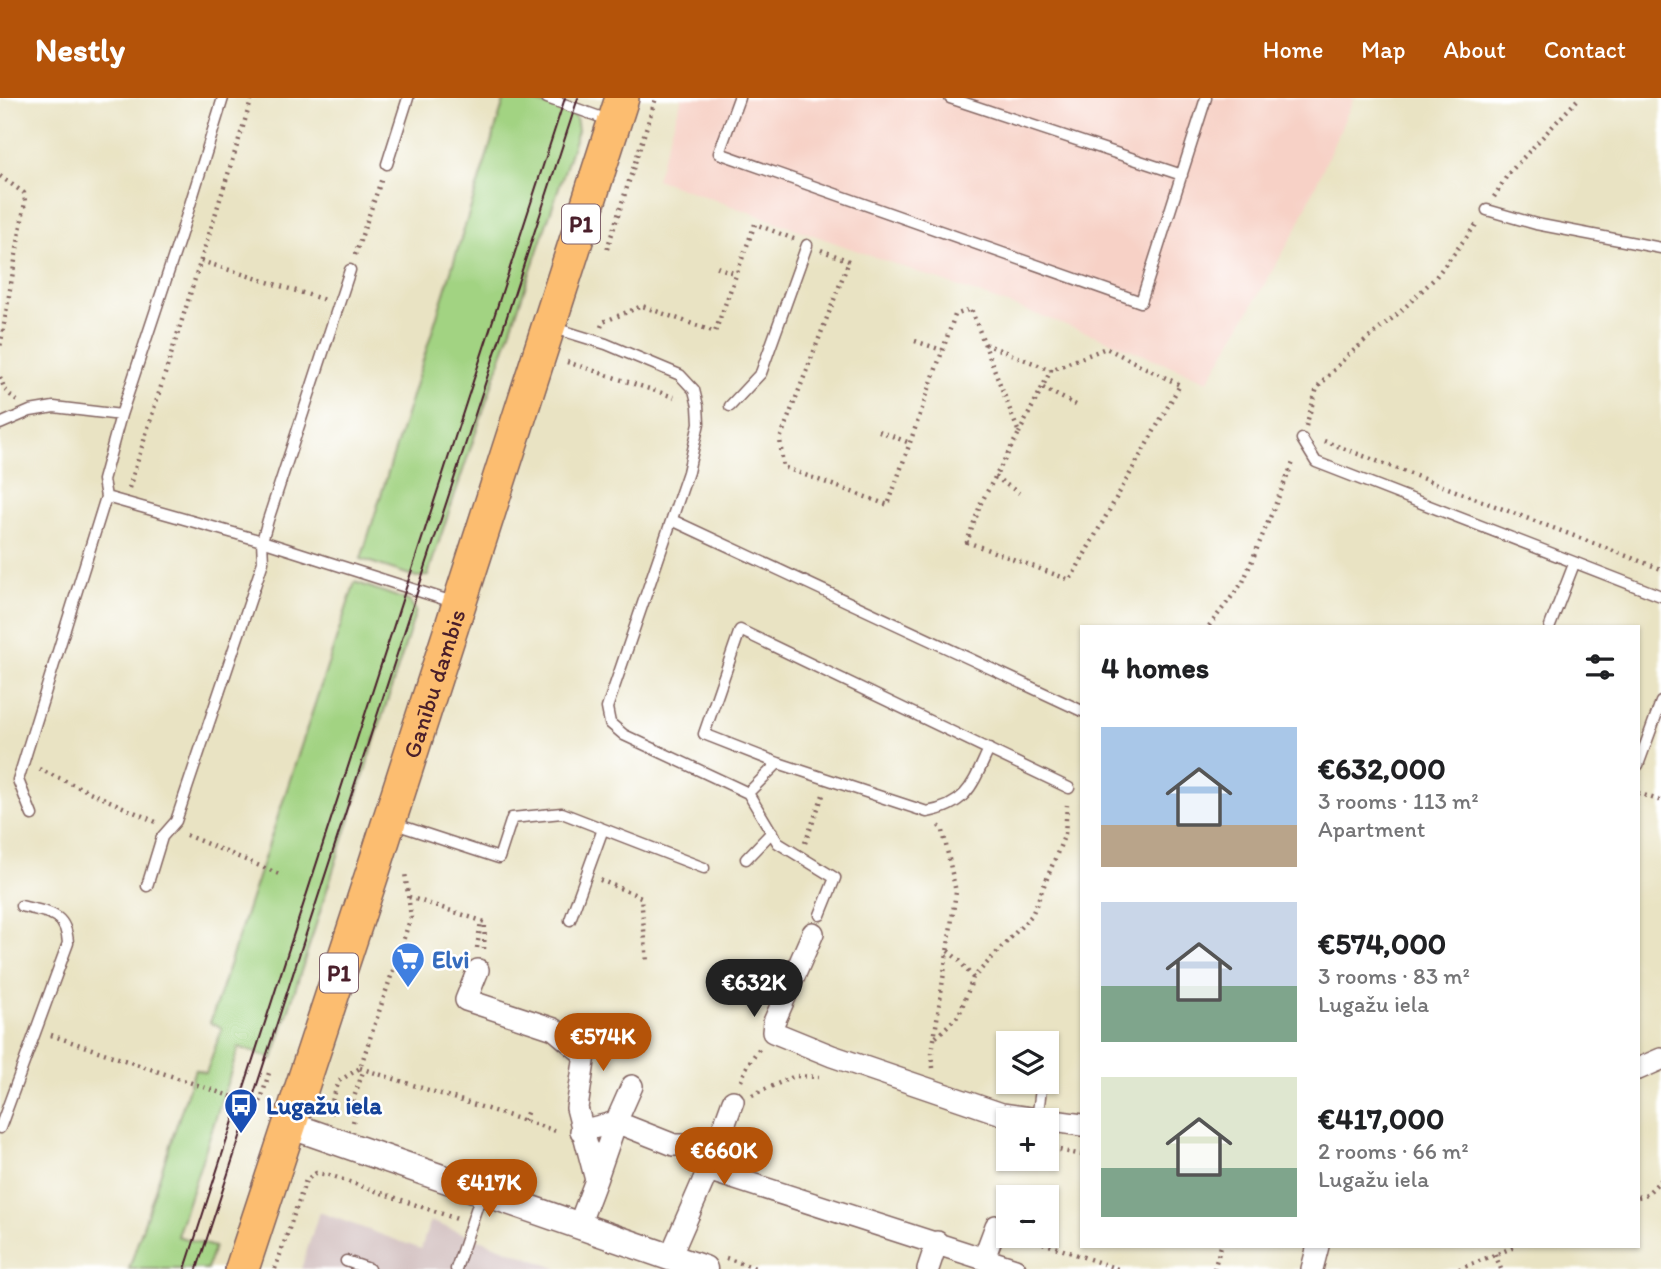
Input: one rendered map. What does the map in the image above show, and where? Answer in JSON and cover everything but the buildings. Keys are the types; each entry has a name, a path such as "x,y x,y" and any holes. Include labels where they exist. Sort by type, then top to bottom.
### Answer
{"main road":[{"name":"Ganību dambis","path":"242,1269 289,1125 403,826 459,603 563,330 618,110"}],"street":[{"path":"816,924 774,1022 773,1032 832,1056 996,1112"},
{"path":"478,970 466,1000 554,1029 585,1055 577,1108 596,1180"},
{"path":"1640,1068 1661,1059"},
{"path":"579,1225 615,1122 632,1086"},
{"path":"670,1257 711,1162 733,1101"},
{"path":"581,1131 615,1122 674,1145 689,1145 711,1162 1015,1269"},
{"path":"1059,1122 1080,1125"},
{"path":"289,1125 670,1257 713,1263"},
{"path":"984,1258 996,1226"},
{"path":"928,1269 937,1242"},
{"path":"1312,1269 1317,1248"}],"lane":[{"path":"32,815 18,780 106,497 103,480 121,415 223,98"},
{"path":"387,164 408,98"},
{"path":"547,98 618,110"},
{"path":"739,98 719,153 1141,302 1206,98"},
{"path":"950,98 1181,175"},
{"path":"1487,210 1536,224 1661,248"},
{"path":"730,406 761,373 807,245"},
{"path":"147,886 162,836 176,821 263,562 262,541 350,270"},
{"path":"563,330 595,340 680,375 694,390 699,424 688,472 607,708 610,723 624,735 748,793 778,843 835,878 816,924"},
{"path":"0,424 30,411 54,407 121,415"},
{"path":"1303,436 1316,463 1661,596"},
{"path":"106,497 262,541 459,603"},
{"path":"672,520 1080,710"},
{"path":"1550,625 1574,564"},
{"path":"989,749 971,787 961,800 946,809 927,811 778,763 704,734 740,630 989,749 1069,788"},
{"path":"1640,760 1661,702"},
{"path":"748,793 778,763"},
{"path":"403,826 499,858 512,818 562,813 704,868"},
{"path":"570,920 603,829"},
{"path":"746,859 772,832"},
{"path":"0,1128 6,1096 37,1031 68,943 67,928 60,917 21,905"},
{"path":"456,1269 482,1192"},
{"path":"346,1261 369,1269"}],"path":[{"path":"124,502 252,98"},
{"path":"604,256 656,98"},
{"path":"1210,625 1243,582 1303,436 1317,388 1347,356 1400,312 1435,278 1487,210 1508,174 1579,98"},
{"path":"350,270 387,164"},
{"path":"0,176 24,193 25,202 0,348"},
{"path":"595,340 603,322 642,306 715,332 755,224 849,261 780,439 783,467 888,505 955,315 971,309 1020,433"},
{"path":"201,261 339,304"},
{"path":"717,267 736,274"},
{"path":"563,330 567,362 563,375"},
{"path":"915,341 942,350"},
{"path":"985,344 1052,370"},
{"path":"1106,348 1180,385 1070,580 967,542 981,503 1052,370 1106,348"},
{"path":"567,362 674,397"},
{"path":"0,377 5,390 30,411"},
{"path":"1042,388 1076,405"},
{"path":"879,431 910,443"},
{"path":"1303,436 1661,569"},
{"path":"995,477 1019,493"},
{"path":"800,856 829,778"},
{"path":"935,1038 959,1015 973,978 1032,915 1066,834 1069,788"},
{"path":"1640,794 1661,801"},
{"path":"927,811 943,831 956,892 932,1053 934,1090"},
{"path":"403,826 404,876 411,917 362,1068 353,1100 356,1111 352,1126 333,1114 331,1104 339,1081 362,1068 557,1132 581,1131"},
{"path":"586,875 641,897 647,962"},
{"path":"409,897 485,922 486,942"},
{"path":"948,951 973,978"},
{"path":"37,1031 259,1106 269,1073"},
{"path":"742,1078 748,1064"},
{"path":"733,1101 795,1076 821,1077"},
{"path":"524,1121 528,1110"},
{"path":"1059,1150 1080,1155"},
{"path":"329,1175 333,1164"},
{"path":"275,1269 306,1180 316,1173 329,1175 471,1224"},
{"path":"1640,1196 1647,1194 1661,1180"},
{"path":"1058,1248 1118,1269"},
{"path":"1214,1269 1220,1248"},
{"path":"1459,1269 1512,1248"},
{"path":"1495,1255 1501,1269"},
{"path":"713,1263 758,1269"}],"shaded area":[{"path":"682,98 1354,98 1295,232 1208,381 1102,338 656,179"},
{"path":"319,1212 421,1249 430,1221 559,1269 301,1269"}],"green space":[{"path":"505,98 541,104 576,117 578,131 428,576 416,577 361,559"},
{"path":"355,582 409,601 416,611 273,1059 239,1047 177,1236 214,1247 207,1269 129,1269 195,1069 206,1073 222,1028 210,1023"}],"tram line":[{"path":"185,1269 565,98"},
{"path":"197,1269 578,98"}],"place":[{"name":"Elvi","path":"408,989"},
{"name":"Lugažu iela","path":"241,1135"}]}
